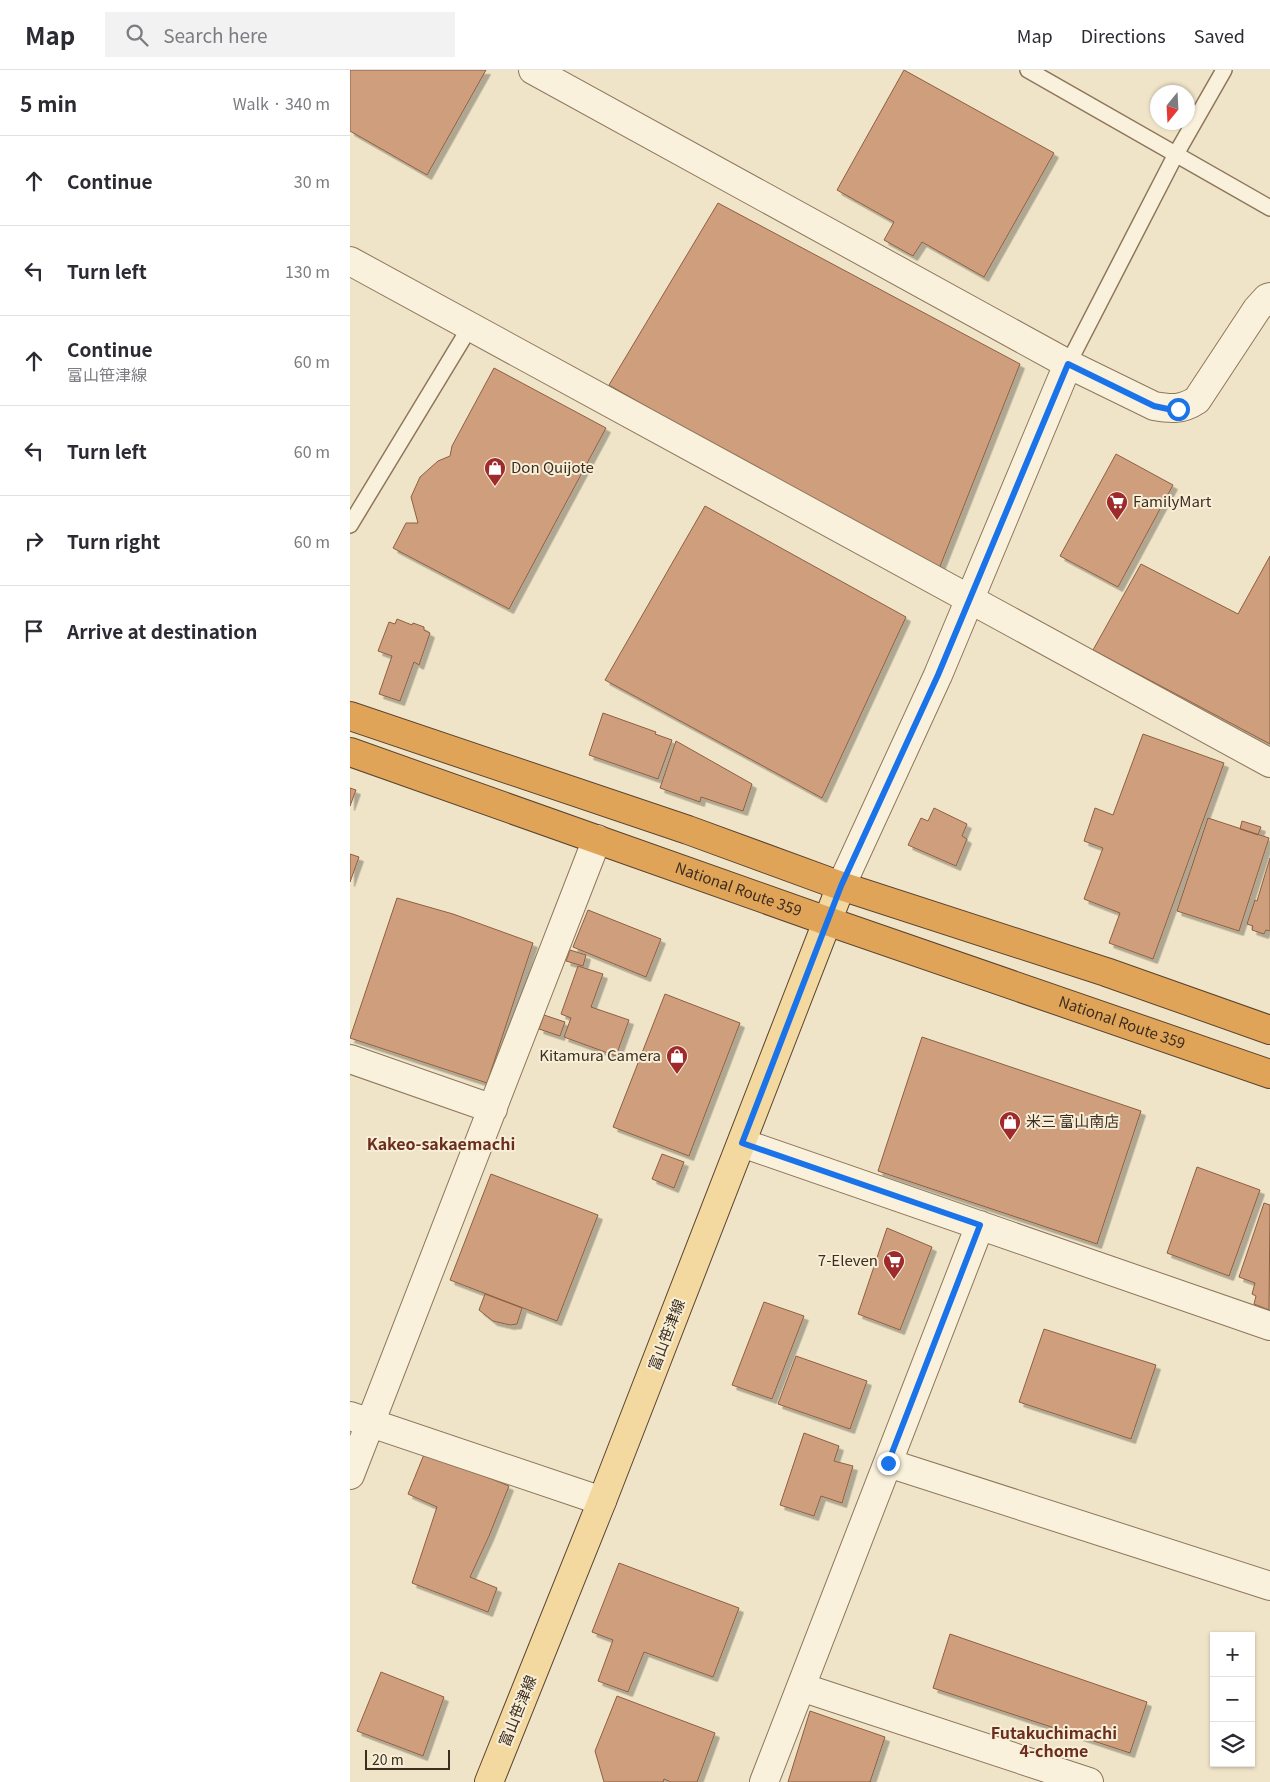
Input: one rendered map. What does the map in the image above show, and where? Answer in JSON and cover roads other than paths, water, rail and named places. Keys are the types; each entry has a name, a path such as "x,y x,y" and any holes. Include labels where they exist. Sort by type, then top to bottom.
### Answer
{"highway":[{"path":"350,716 678,827 841,886 1106,972 1270,1030"},
{"name":"National Route 359","path":"350,752 827,921 1270,1074"}],"main road":[{"name":"富山笹津線","path":"489,1782 602,1501 841,886"}],"street":[{"path":"533,70 1068,364 1154,406 1168,409 1188,406 1197,400 1257,309 1267,298 1270,298"},
{"path":"350,261 968,600 1270,763"},
{"path":"841,886 938,675 1068,364"},
{"path":"350,1475 360,1419 493,1109 597,839"},
{"path":"350,1059 493,1109"},
{"path":"742,1143 1270,1326"},
{"path":"764,1782 980,1225"},
{"path":"360,1419 602,1501"},
{"path":"888,1463 1270,1586"},
{"path":"801,1687 1089,1782"}],"lane":[{"path":"1028,70 1270,208"},
{"path":"1068,364 1176,154 1224,70"},
{"path":"350,525 470,327"}],"place":[{"name":"Don Quijote","path":"495,487"},
{"name":"FamilyMart","path":"1117,521"},
{"name":"Kitamura Camera","path":"677,1075"},
{"name":"米三 富山南店","path":"1010,1141"},
{"name":"7-Eleven","path":"894,1280"}],"district":[{"name":"Kakeo-sakaemachi","path":"441,1144"},
{"name":"Futakuchimachi 4-chome","path":"1054,1742"}]}
